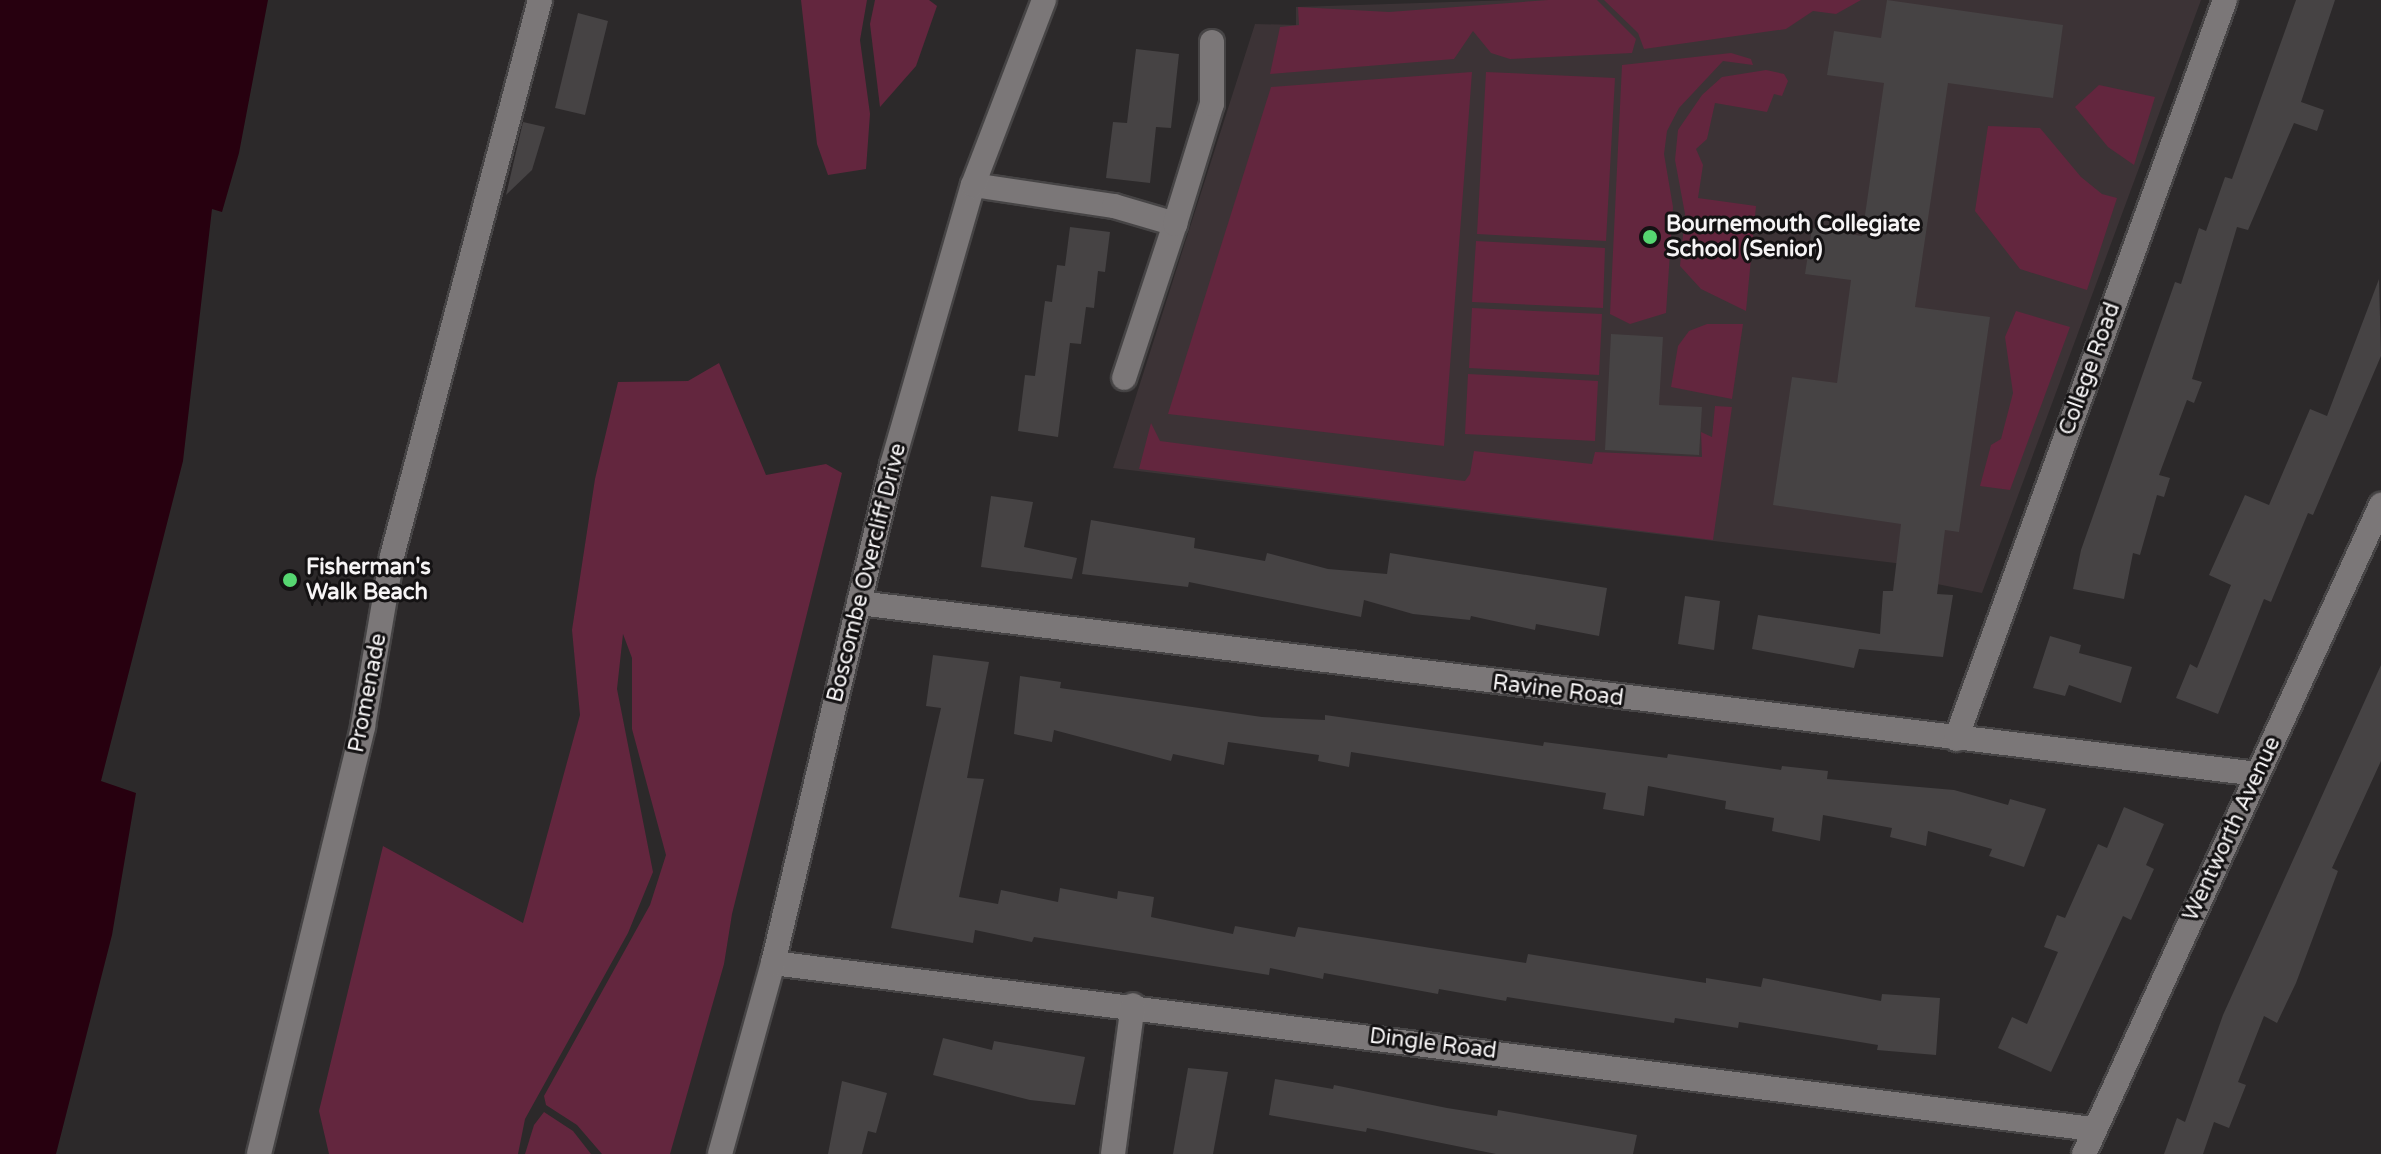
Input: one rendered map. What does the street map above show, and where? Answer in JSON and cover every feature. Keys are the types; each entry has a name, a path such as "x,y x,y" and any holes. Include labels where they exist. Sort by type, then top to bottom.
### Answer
{"street":[{"name":"Promenade","path":"259,1154 363,726 392,556 540,0"},
{"name":"Boscombe Overcliff Drive","path":"720,1154 773,963 892,465 973,185 1044,0"},
{"name":"College Road","path":"1956,739 2225,0"},
{"path":"1124,378 1212,104 1212,42"},
{"path":"973,185 1114,206 1175,224"},
{"name":"Wentworth Avenue","path":"2084,1154 2381,505"},
{"name":"Ravine Road","path":"859,603 2257,774"},
{"name":"Dingle Road","path":"773,963 1133,1005 2093,1129"},
{"path":"1113,1154 1133,1005"}],"shaded area":[{"path":"0,0 268,0 239,153 222,212 212,209 183,461 101,781 136,793 112,935 56,1154 0,1154"},
{"path":"801,0 867,0 860,40 870,114 866,169 828,175 817,144"},
{"path":"875,0 929,0 937,6 916,66 880,107 870,24"},
{"name":"Bournemouth Collegiate School (Senior)","path":"1513,0 2201,0 1982,593 1927,582 1928,567 1113,468 1255,24 1296,25 1296,7"},
{"path":"1548,0 1597,0 1636,39 1632,53 1510,59 1491,53 1473,31 1454,59 1270,74 1280,27 1299,25 1298,7 1389,12"},
{"path":"1604,0 1861,0 1836,14 1813,11 1786,29 1644,49 1638,33"},
{"path":"1731,53 1751,59 1753,65 1723,61 1679,108 1667,131 1664,154 1673,207 1666,313 1630,324 1610,314 1622,65"},
{"path":"1766,70 1784,74 1788,81 1782,96 1774,94 1767,112 1715,103 1707,139 1696,149 1703,165 1698,198 1756,206 1746,311 1701,289 1680,266 1685,214 1675,160 1678,130 1702,95 1722,77"},
{"path":"1472,72 1444,446 1168,414 1271,87"},
{"path":"1486,72 1615,78 1606,241 1477,234"},
{"path":"2099,85 2155,97 2134,165 2108,147 2075,107"},
{"path":"1988,126 2040,128 2081,177 2102,194 2117,198 2087,290 2020,269 1975,211"},
{"path":"1476,241 1605,248 1603,308 1472,302"},
{"path":"1472,308 1602,314 1599,375 1469,368"},
{"path":"2016,311 2070,327 2010,490 1980,486 1991,445 2001,439 2013,393 2005,337"},
{"path":"1707,324 1743,324 1732,399 1671,387 1678,346 1689,331"},
{"path":"719,363 766,475 826,464 842,473 732,914 724,964 670,1154 602,1154 577,1125 546,1105 544,1096 650,905 666,855 632,729 632,658 623,634 617,689 653,872 628,933 525,1119 518,1154 329,1154 319,1111 383,846 523,923 580,715 572,630 595,479 618,382 688,381"},
{"path":"1468,374 1598,381 1595,441 1465,434"},
{"path":"1715,406 1732,407 1713,540 1139,469 1151,423 1160,441 1465,481 1470,474 1474,451 1592,464 1595,452 1702,457 1701,432 1712,437"},
{"path":"544,1112 573,1131 591,1154 525,1154 534,1125"}],"building":[{"path":"1887,0 2063,25 2053,98 1948,83 1915,307 1990,317 1959,532 1945,530 1937,594 1953,595 1943,657 1859,649 1854,668 1752,649 1758,615 1880,634 1883,591 1893,591 1901,524 1773,505 1792,377 1837,383 1851,280 1805,274 1812,228 1862,236 1884,83 1827,75 1834,31 1881,38"},
{"path":"2296,0 2335,0 2301,102 2324,110 2317,131 2294,123 2248,230 2237,227 2192,379 2202,382 2194,403 2187,400 2159,475 2170,478 2164,497 2157,495 2140,555 2133,553 2124,599 2073,589 2081,550 2175,282 2181,284 2199,228 2206,231 2225,177 2232,179"},
{"path":"578,13 608,21 585,115 555,108"},
{"path":"1136,49 1179,54 1171,128 1156,127 1150,183 1106,178 1113,122 1127,123"},
{"path":"523,122 545,127 532,170 506,195"},
{"path":"1070,227 1110,232 1105,272 1098,271 1094,308 1086,307 1081,344 1070,343 1058,437 1018,431 1025,375 1035,376 1045,301 1052,302 1057,265 1065,266"},
{"path":"2379,279 2381,356 2313,515 2308,513 2271,602 2264,599 2218,714 2176,698 2190,664 2197,668 2231,585 2209,575 2245,495 2269,505 2310,409 2327,416"},
{"path":"1611,334 1663,337 1659,405 1702,407 1699,455 1605,450"},
{"path":"991,496 1033,502 1024,547 1077,558 1072,579 981,567"},
{"path":"1091,520 1195,538 1194,548 1265,561 1267,553 1328,569 1387,574 1390,553 1607,588 1599,636 1536,624 1535,630 1471,616 1470,620 1413,614 1364,600 1361,617 1189,582 1188,587 1082,574"},
{"path":"1685,596 1720,601 1714,650 1678,644"},
{"path":"2050,636 2081,645 2079,653 2132,667 2121,703 2069,685 2065,696 2033,688"},
{"path":"933,655 989,662 967,778 984,779 959,897 998,904 1001,890 1058,902 1060,888 1117,899 1118,891 1154,897 1151,917 1233,934 1235,926 1295,937 1298,927 1526,963 1528,954 1706,983 1706,978 1761,987 1763,978 1881,1001 1882,994 1940,998 1936,1055 1877,1050 1878,1045 1739,1022 1738,1028 1675,1018 1674,1023 1507,997 1506,1001 1439,989 1438,994 1324,973 1323,979 1270,968 1269,975 1034,937 1032,942 975,930 973,943 891,928 941,708 926,706"},
{"path":"2381,665 2381,761 2332,868 2338,871 2296,983 2277,1023 2264,1016 2238,1082 2246,1085 2229,1128 2214,1122 2203,1154 2164,1154 2177,1118 2185,1122 2223,1015"},
{"path":"1020,676 1061,682 1060,688 1262,717 1325,720 1325,715 1543,746 1544,742 1667,758 1668,754 1781,770 1782,766 1828,771 1827,779 1954,790 2008,805 2010,799 2046,809 2024,867 1989,856 1992,849 1928,831 1926,846 1890,837 1892,828 1823,815 1820,841 1772,831 1774,818 1725,809 1726,801 1648,786 1644,816 1603,809 1606,793 1351,752 1349,767 1318,761 1319,755 1228,742 1224,765 1173,754 1171,761 1054,730 1052,742 1014,734"},
{"path":"2124,807 2164,824 2146,865 2154,869 2131,920 2123,916 2051,1072 1998,1048 2012,1017 2027,1024 2058,952 2044,947 2057,915 2065,918 2098,844 2107,848"},
{"path":"943,1038 992,1050 994,1041 1085,1057 1075,1105 1030,1100 933,1075"},
{"path":"1188,1068 1228,1072 1213,1154 1173,1154"},
{"path":"1275,1079 1333,1089 1334,1085 1497,1116 1498,1110 1637,1135 1633,1154 1496,1154 1367,1128 1366,1132 1269,1115"},
{"path":"842,1081 887,1093 876,1133 868,1131 862,1154 828,1154"}],"place":[{"name":"Bournemouth Collegiate School (Senior)","path":"1650,237"},
{"name":"Fisherman's Walk Beach","path":"290,580"}]}
